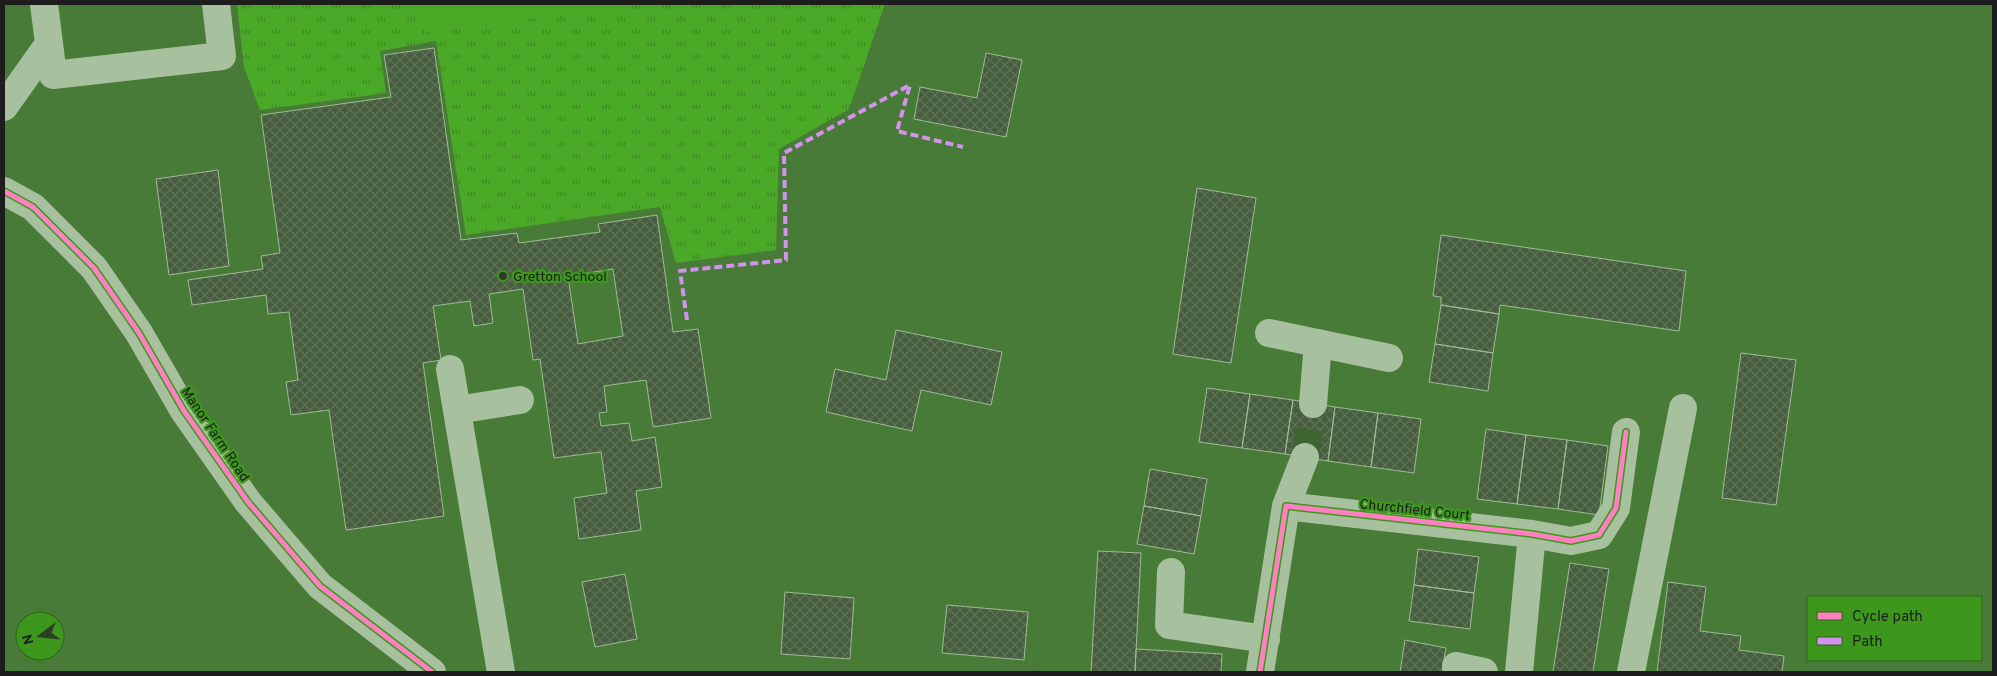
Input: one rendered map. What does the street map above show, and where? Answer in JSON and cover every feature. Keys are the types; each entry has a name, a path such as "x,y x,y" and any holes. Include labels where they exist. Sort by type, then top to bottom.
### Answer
{"street":[{"path":"44,4 53,75 222,56 216,4"},
{"path":"4,107 48,45"},
{"name":"Manor Farm Road","path":"4,191 33,207 94,268 139,333 184,410 248,502 320,586 432,672"},
{"path":"1269,333 1389,358"},
{"path":"1313,404 1318,343"},
{"path":"450,369 501,672"},
{"path":"457,410 520,400"},
{"path":"1631,672 1683,408"},
{"name":"Churchfield Court","path":"1286,506 1532,534 1571,541 1599,534 1616,508 1626,432"},
{"path":"1260,672 1286,506 1305,457"},
{"path":"1519,672 1532,534"},
{"path":"1172,572 1169,625 1266,639"},
{"path":"1456,666 1484,672"}],"green space":[{"path":"237,4 885,4 849,109 779,149 776,250 676,263 660,207 466,235 436,41 380,51 386,93 260,110 244,67"},
{"path":"422,4 644,4 426,32"}],"building":[{"path":"434,48 461,240 517,233 519,243 600,232 598,224 657,215 673,332 698,329 711,418 653,427 646,380 604,386 607,412 599,413 601,426 629,423 632,441 655,437 662,487 636,491 641,530 579,539 574,498 607,493 601,452 554,458 540,359 533,360 523,289 489,294 493,323 474,326 470,301 433,306 441,360 423,363 444,516 346,530 329,410 291,415 286,382 298,380 289,312 268,314 266,295 192,305 188,280 263,269 261,256 280,253 261,115 391,97 384,55","holes":["613,269 623,336 578,344 568,276"]},
{"path":"986,53 1022,60 1006,137 914,119 920,87 977,98"},
{"path":"218,170 229,266 169,275 156,179"},
{"path":"1197,188 1256,198 1231,363 1173,354"},
{"path":"1441,235 1686,271 1679,331 1500,305 1499,314 1441,305 1441,297 1433,296"},
{"path":"1441,305 1499,314 1493,353 1435,344"},
{"path":"896,330 1002,352 991,405 921,390 912,431 826,412 835,369 886,380"},
{"path":"1435,344 1493,353 1488,391 1429,382"},
{"path":"1741,353 1796,360 1776,505 1722,498"},
{"path":"1207,388 1250,394 1242,448 1199,442"},
{"path":"1250,394 1293,400 1285,454 1242,448"},
{"path":"1293,400 1335,407 1328,461 1285,454"},
{"path":"1335,407 1378,413 1371,467 1328,461"},
{"path":"1378,413 1421,419 1414,473 1371,467"},
{"path":"1486,429 1526,435 1517,504 1477,499"},
{"path":"1526,435 1567,440 1558,509 1517,504"},
{"path":"1567,440 1608,446 1599,515 1558,509"},
{"path":"1150,469 1207,479 1201,516 1144,506"},
{"path":"1144,506 1201,516 1194,554 1137,544"},
{"path":"1418,549 1479,557 1474,593 1414,585"},
{"path":"1098,551 1141,553 1135,672 1091,672"},
{"path":"1570,563 1609,569 1593,672 1553,672"},
{"path":"625,574 637,639 595,647 582,582"},
{"path":"1668,582 1706,587 1700,631 1741,636 1739,650 1784,656 1782,672 1657,672"},
{"path":"1414,585 1474,593 1470,629 1409,621"},
{"path":"785,592 854,598 850,659 781,654"},
{"path":"947,605 1028,612 1024,660 942,653"},
{"path":"1405,640 1446,648 1442,672 1400,672"},
{"path":"1136,649 1222,654 1221,672 1135,672"}],"tunnel":[{"path":"1305,457 1313,404"}],"marked path":[{"path":"687,320 680,271 786,260 784,153 910,85 897,131 963,147"}],"cycle path":[{"path":"4,191 33,207 94,268 139,333 184,411 248,502 320,586 432,672"},
{"path":"1260,672 1286,506 1532,534 1571,541 1599,535 1616,508 1626,432"}],"place":[{"name":"Gretton School","path":"503,276"}]}
